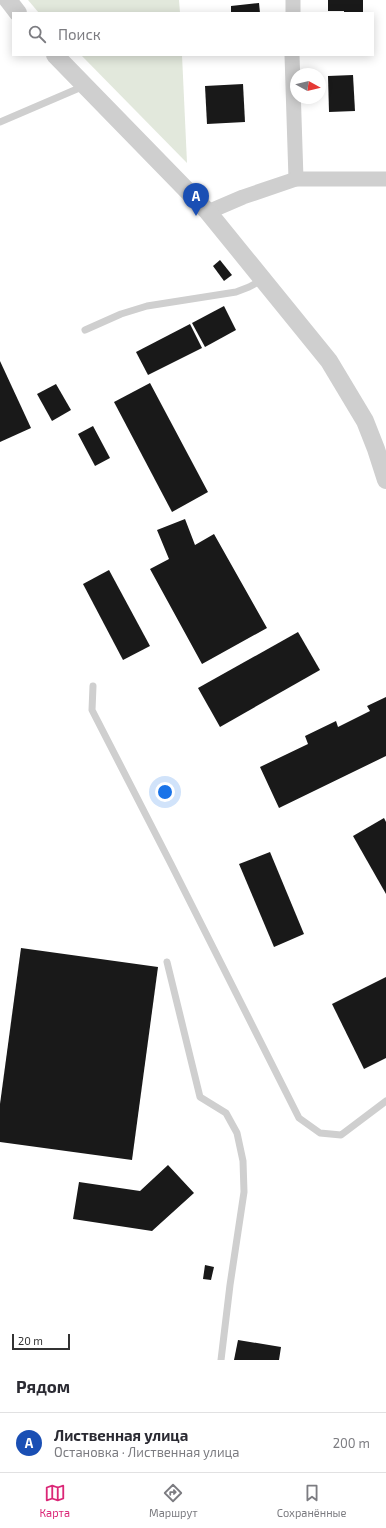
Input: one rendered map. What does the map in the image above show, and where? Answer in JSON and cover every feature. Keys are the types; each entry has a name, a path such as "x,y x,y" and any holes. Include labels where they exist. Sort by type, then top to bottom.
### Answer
{"street":[{"path":"8,0 17,12"},
{"path":"293,0 293,12"},
{"path":"56,56 208,212 329,361 365,421 386,480"},
{"path":"292,56 296,179"},
{"path":"208,212 243,197 296,179 386,179"}],"lane":[{"path":"0,122 85,86"},
{"path":"85,330 121,314 147,306 236,292 263,279"},
{"path":"93,686 92,710 299,1118 320,1134 341,1135 386,1100"},
{"path":"166,962 200,1097 226,1113 237,1133 243,1161 244,1192 230,1285 222,1360"}],"shaded area":[{"path":"28,0 179,0 180,12 38,12"},
{"path":"82,56 182,56 187,163"}],"building":[{"path":"328,0 363,0 363,12 328,11"},
{"path":"259,3 260,12 231,12 231,6"},
{"path":"353,75 355,111 329,112 328,76"},
{"path":"243,84 245,122 207,124 205,86"},
{"path":"220,260 232,275 224,281 213,266"},
{"path":"224,306 236,330 205,347 192,323"},
{"path":"190,324 202,348 148,375 136,352"},
{"path":"0,361 31,428 0,442"},
{"path":"150,383 208,492 172,512 114,402"},
{"path":"56,384 71,410 52,421 37,394"},
{"path":"93,426 110,458 95,466 78,434"},
{"path":"185,519 195,545 214,534 267,628 202,664 150,569 169,559 157,530"},
{"path":"109,570 150,646 123,660 83,584"},
{"path":"298,632 320,670 220,727 198,688"},
{"path":"386,697 386,756 279,808 260,767 308,744 305,736 336,721 338,727 370,711 367,706"},
{"path":"384,818 386,822 386,894 353,836"},
{"path":"270,852 304,934 274,947 239,864"},
{"path":"21,948 158,967 132,1160 0,1142 0,1104"},
{"path":"386,977 386,1058 364,1069 332,1004"},
{"path":"168,1165 194,1193 152,1231 73,1219 79,1182 140,1191"},
{"path":"205,1265 214,1267 211,1280 203,1279"},
{"path":"238,1340 281,1347 279,1360 234,1360"}],"place":[{"name":"Лиственная улица","path":"196,216"}]}
